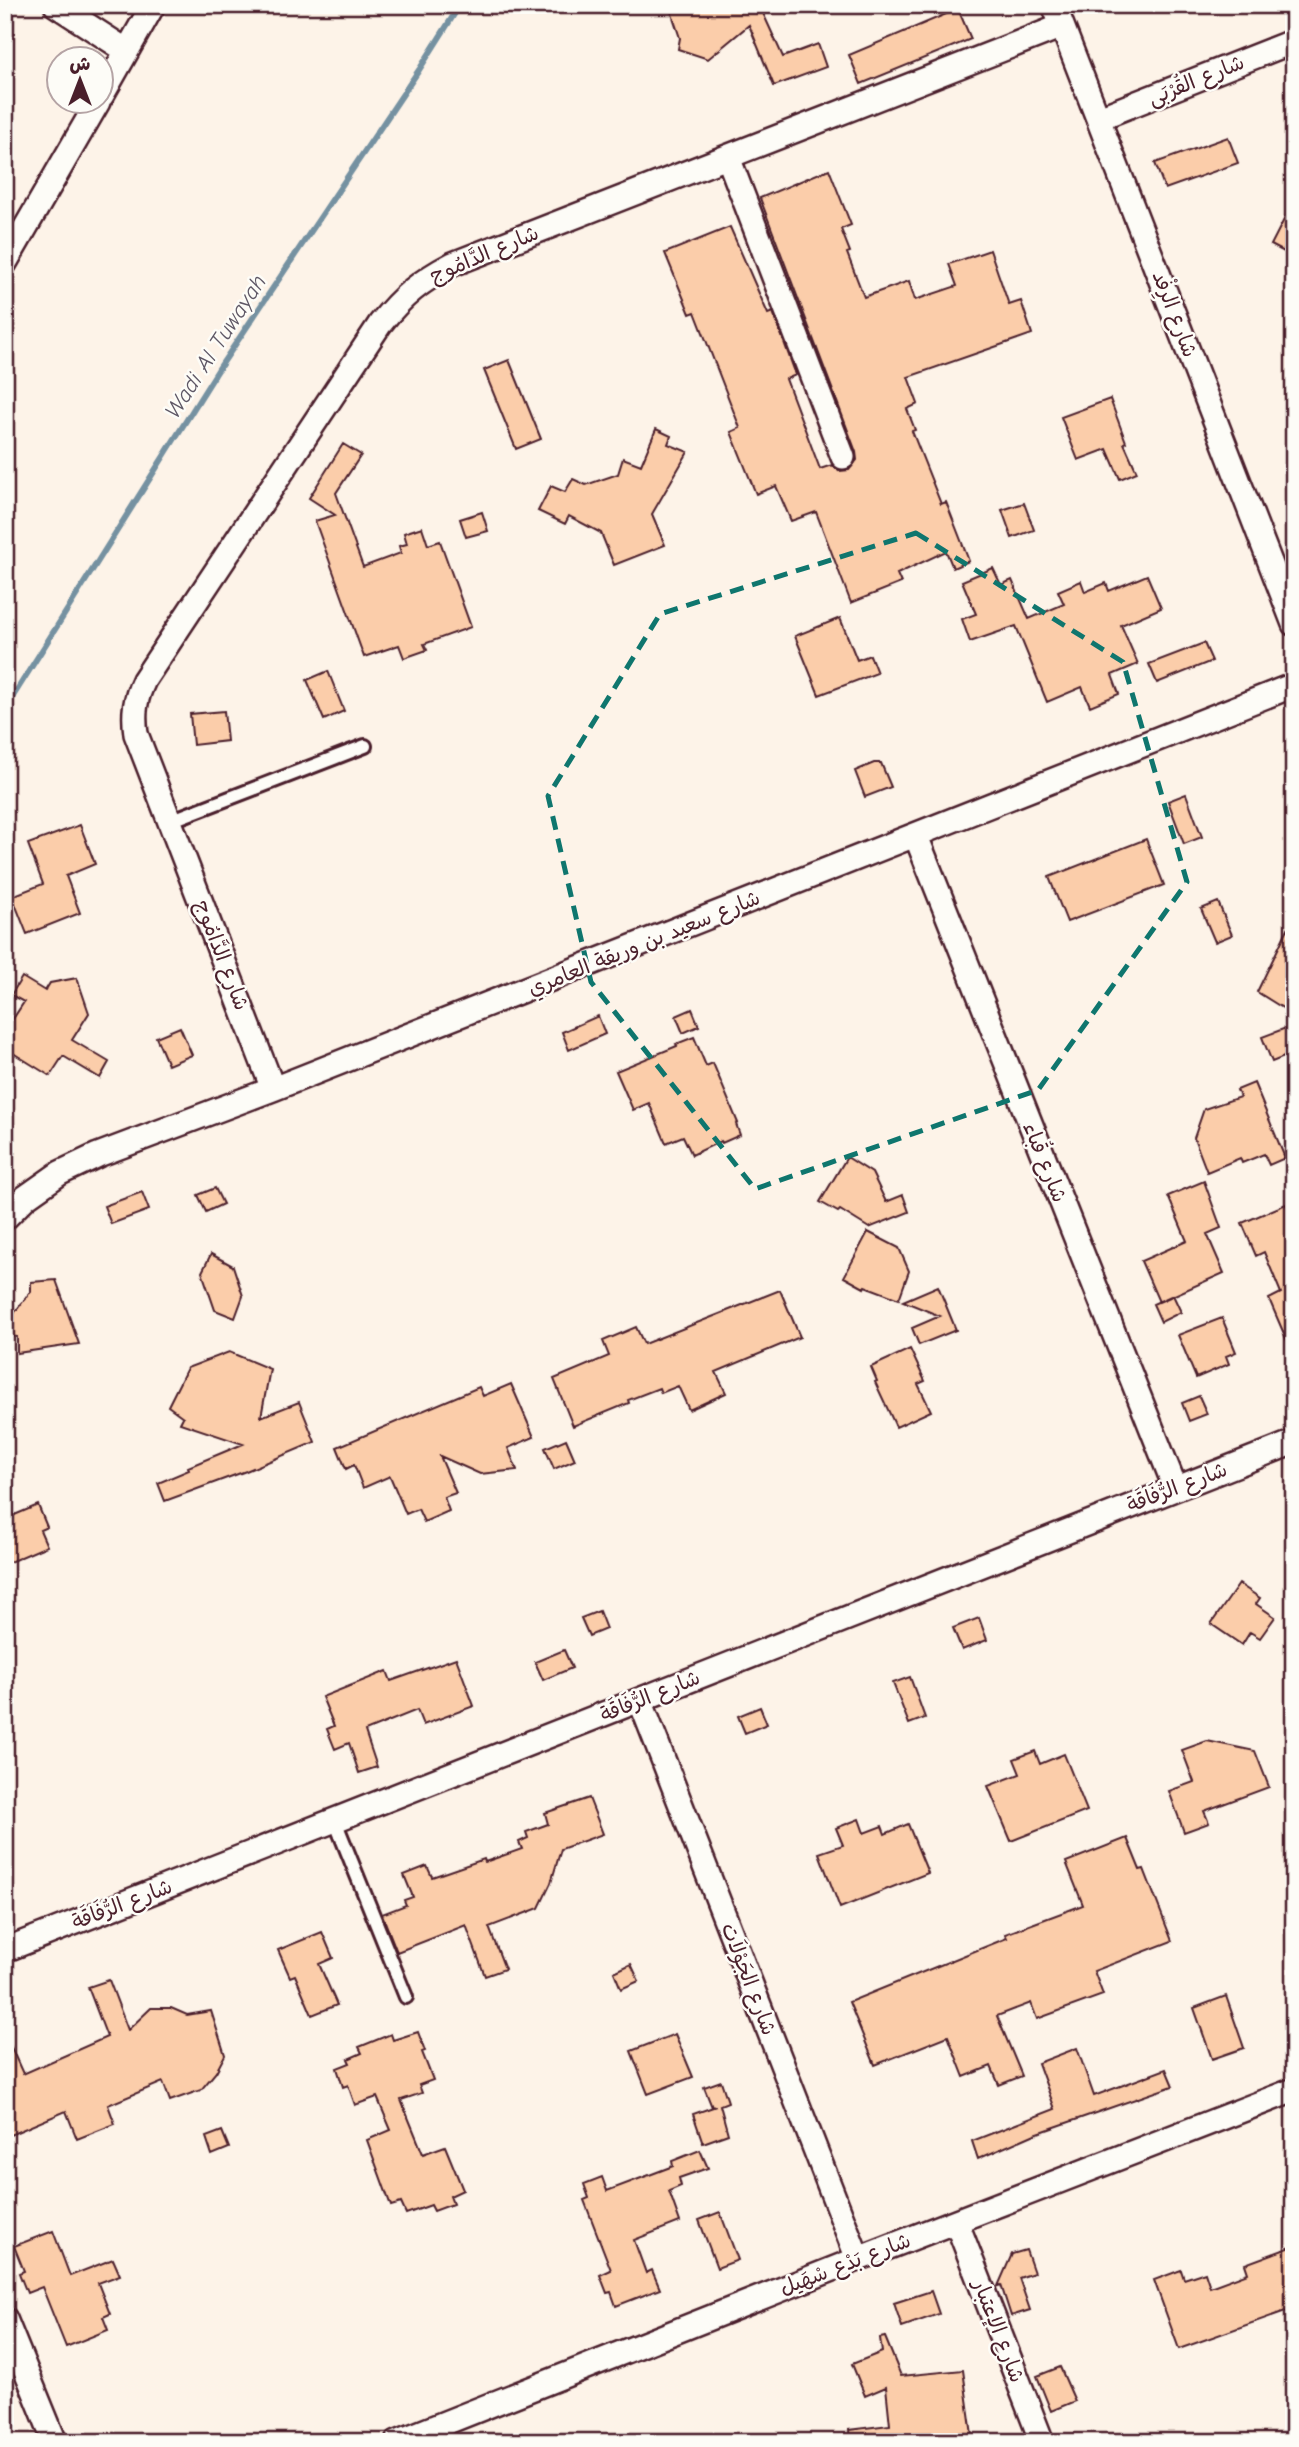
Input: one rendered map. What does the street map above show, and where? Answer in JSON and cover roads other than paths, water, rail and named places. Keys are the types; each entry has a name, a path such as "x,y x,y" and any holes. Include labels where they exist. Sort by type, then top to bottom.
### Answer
{"street":[{"path":"56,5 127,51"},
{"path":"116,70 153,5"},
{"name":"شارع الرِفْد","path":"1058,16 1294,624"},
{"name":"شارع الدَّامُوج","path":"273,1089 136,734 133,716 136,697 152,669 373,335 400,299 424,279 453,264 728,158 1058,16"},
{"name":"شارع القُرْبَى","path":"1099,118 1294,41"},
{"path":"5,263 90,116"},
{"path":"728,158 843,457"},
{"name":"شارع سعيد بن وريقة العامري","path":"5,1217 26,1197 60,1173 98,1155 273,1089 1294,685"},
{"name":"شارع قُباء","path":"916,836 1175,1487"},
{"name":"شارع الرُّفَاقَة","path":"5,1950 1294,1442"},
{"name":"شارع الجَوْلاَت","path":"640,1700 858,2259"},
{"name":"شارع بَدْع سْهَيل","path":"397,2442 435,2435 858,2259 1294,2090"},
{"name":"شارع الإعتبار","path":"956,2221 1042,2442"},
{"path":"5,2319 55,2442"}],"lane":[{"path":"170,821 365,746"},
{"path":"334,1821 406,1997"}],"waterway":[{"name":"Wadi Al Tuwayah","path":"5,709 218,370 460,5"}]}
